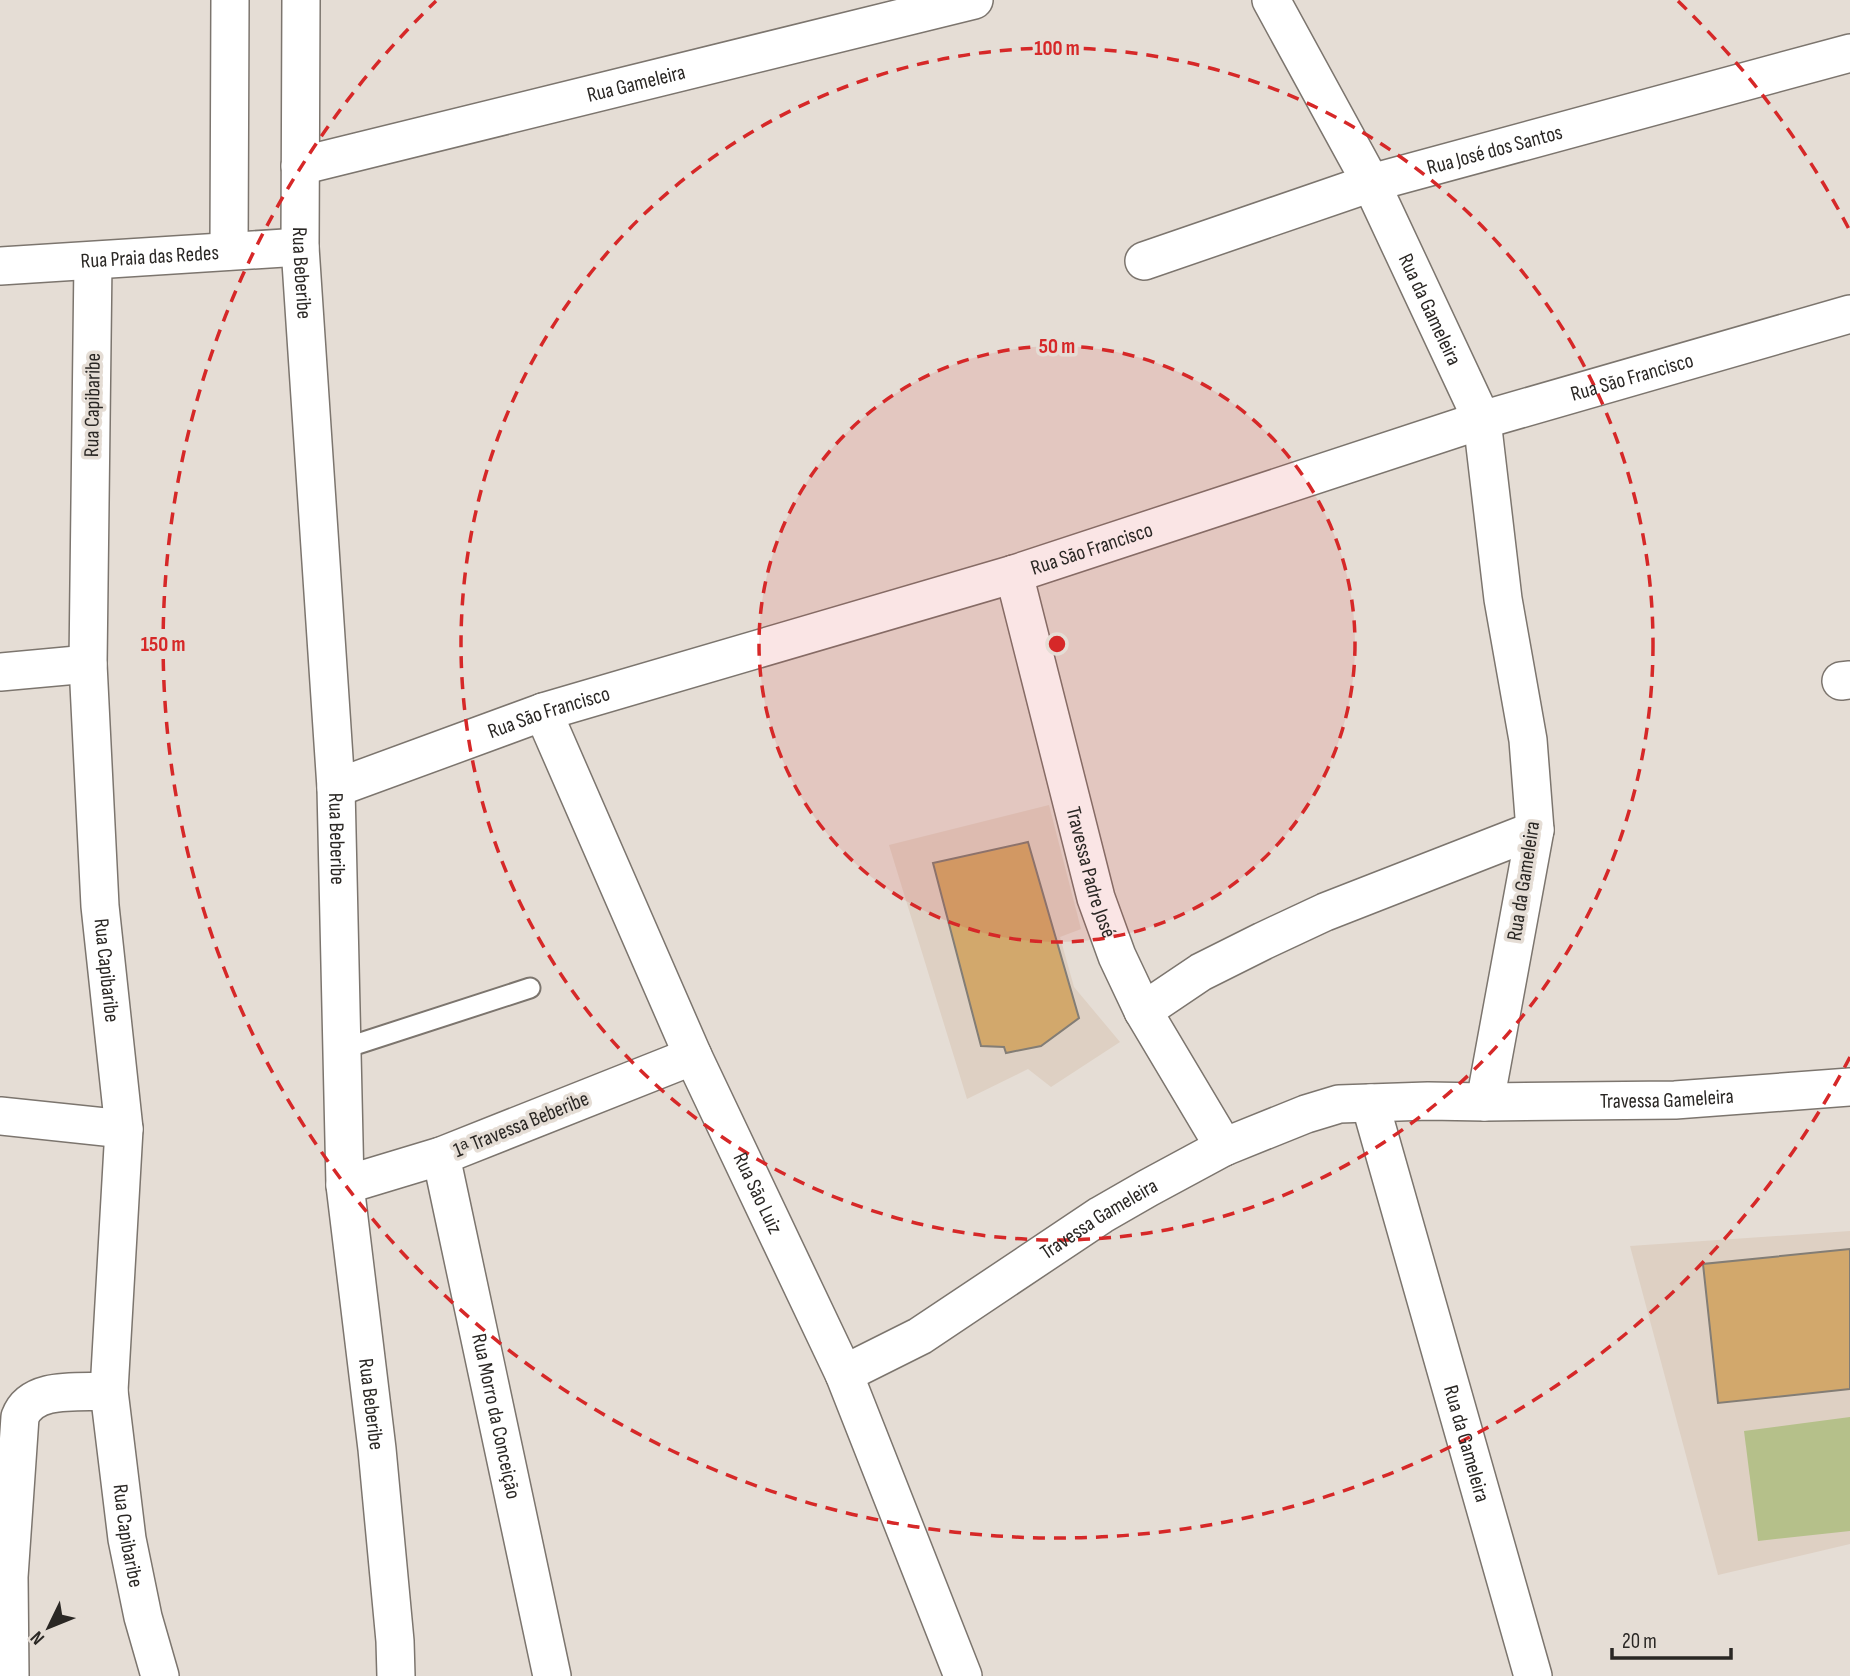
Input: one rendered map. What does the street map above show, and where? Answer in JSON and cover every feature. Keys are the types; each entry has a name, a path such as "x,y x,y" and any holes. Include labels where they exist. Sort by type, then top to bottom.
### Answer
{"street":[{"path":"229,251 230,0"},
{"name":"Rua Beberibe","path":"301,0 300,247 336,789 345,1185 377,1449 396,1676"},
{"name":"Rua da Gameleira","path":"1271,0 1371,183 1482,420 1503,599 1528,740 1535,830 1485,1102"},
{"name":"Rua Gameleira","path":"300,166 958,2"},
{"name":"Rua José dos Santos","path":"1144,261 1371,183 1850,53"},
{"name":"Rua Praia das Redes","path":"0,266 300,247"},
{"name":"Rua Capibaribe","path":"93,261 88,664 100,906 124,1129 109,1391 127,1539 143,1617 160,1676"},
{"name":"Rua São Francisco","path":"336,789 543,712 1014,574 1482,420 1850,314"},
{"name":"Travessa Padre José","path":"1014,574 1096,898 1117,956 1143,1011 1224,1147"},
{"path":"0,671 88,664"},
{"name":"Rua São Luiz","path":"543,712 693,1056 844,1374 962,1676"},
{"path":"1143,1011 1201,972 1275,935 1325,912 1535,830"},
{"name":"1ᵃ Travessa Beberibe","path":"345,1185 441,1156 693,1056"},
{"name":"Travessa Gameleira","path":"1485,1102 1675,1100 1850,1087"},
{"path":"1370,1102 1485,1102"},
{"name":"Rua da Gameleira","path":"1370,1102 1533,1676"},
{"name":"Travessa Gameleira","path":"844,1374 920,1336 1101,1215 1224,1147 1339,1104 1370,1102"},
{"path":"0,1116 124,1129"},
{"name":"Rua Morro da Conceição","path":"441,1156 552,1676"},
{"path":"10,1676 9,1577 20,1417 32,1399 43,1394 109,1391"}],"lane":[{"path":"342,1049 530,988"}],"shaded area":[{"path":"1049,805 1081,929 1060,937 1074,987 1120,1042 1051,1087 1028,1069 967,1099 889,845"},
{"path":"1850,1231 1850,1544 1718,1575 1630,1246"}],"green space":[{"path":"1850,1417 1850,1531 1758,1541 1744,1431"}],"building":[{"path":"1028,842 1079,1018 1041,1046 1006,1053 1004,1047 981,1046 933,863"},
{"path":"1850,1249 1850,1389 1718,1403 1703,1264"}]}
